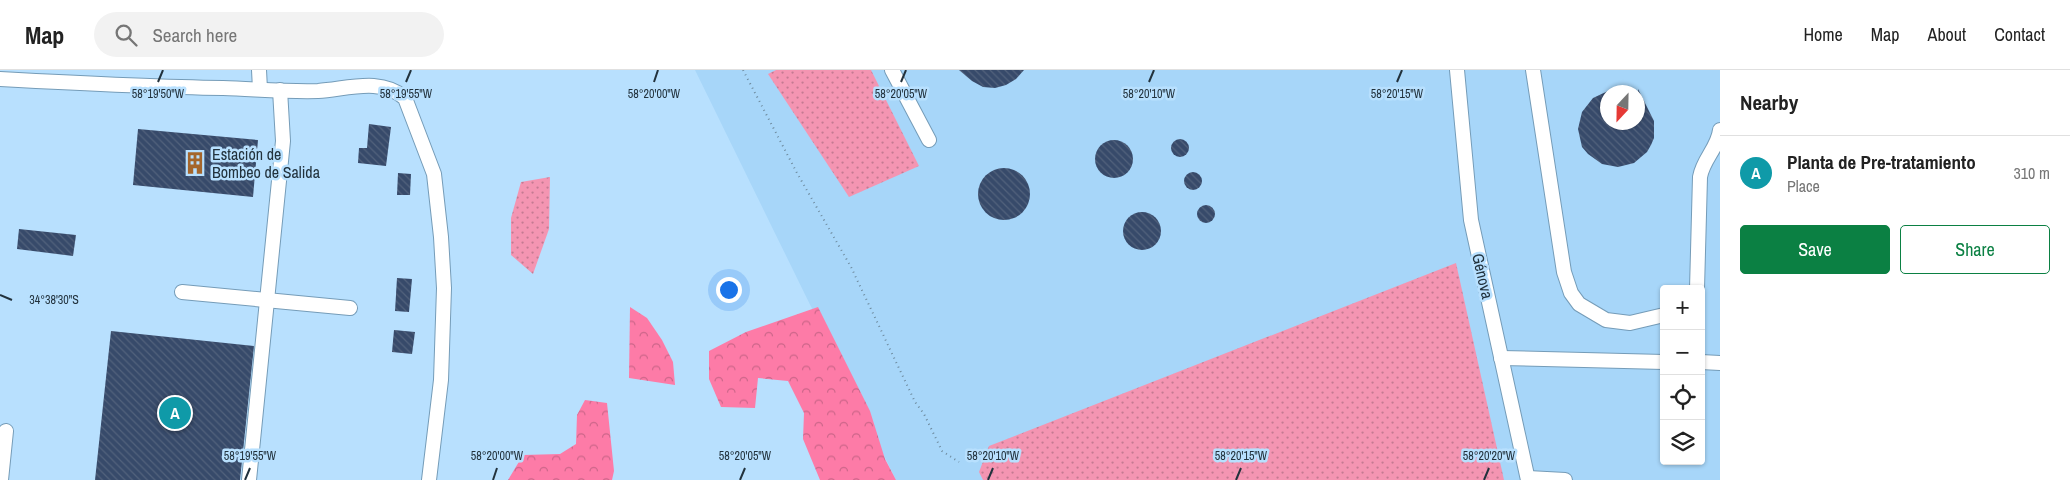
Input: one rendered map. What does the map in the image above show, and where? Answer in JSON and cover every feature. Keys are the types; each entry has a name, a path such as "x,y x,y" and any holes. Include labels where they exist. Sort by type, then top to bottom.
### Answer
{"street":[{"path":"259,70 260,89"},
{"path":"892,70 928,140"},
{"name":"Génova","path":"1457,70 1470,220 1528,479"},
{"path":"1533,70 1564,272 1571,294 1579,304 1591,313 1606,320 1630,323 1660,315"},
{"path":"0,79 318,91 365,85 389,88 397,91 405,98 416,121 434,174 438,201 444,288 442,380 429,480"},
{"path":"249,480 283,141 280,90"},
{"path":"1697,285 1701,168 1719,138 1720,130"},
{"path":"182,292 350,308"},
{"path":"1501,358 1660,362"},
{"path":"1705,362 1720,363"},
{"path":"1,480 6,431"},
{"path":"1528,479 1565,480"}],"path":[{"path":"743,70 797,173 851,267 915,402 924,414 936,443 942,451 958,462"}],"shaded area":[{"path":"695,70 1720,70 1720,480 896,480"},
{"path":"776,70 871,70 919,166 849,197 768,74"},
{"path":"550,177 549,229 533,274 511,255 511,218 521,182"},
{"path":"1456,263 1504,480 983,480 979,472 989,446"}],"green space":[{"path":"630,307 647,318 662,340 673,362 675,385 629,378"},
{"path":"818,307 870,411 885,459 896,480 820,480 803,439 804,413 788,381 758,378 755,408 721,407 709,379 709,351 746,332"},
{"path":"585,400 607,403 614,471 612,480 508,480 523,455 560,454 576,444 577,415"}],"building":[{"path":"959,70 1024,70 1016,79 1006,85 995,88 983,87"},
{"path":"1600,95 1600,130 1645,130 1645,103 1654,121 1654,138 1647,152 1634,163 1618,167 1602,164 1582,147 1578,129 1582,112 1593,98"},
{"path":"369,124 391,127 386,166 358,163 359,148 367,148"},
{"name":"Estación de Bombeo de Salida","path":"138,129 258,140 253,197 133,185"},
{"path":"1176,139 1184,139 1189,144 1187,155 1176,157 1171,152 1171,144"},
{"path":"1114,140 1128,145 1133,159 1128,173 1114,178 1100,173 1095,159 1100,145"},
{"path":"999,168 1009,168 1019,172 1026,179 1030,194 1026,209 1019,216 1009,220 999,220 989,216 982,209 978,199 978,189 982,179 989,172"},
{"path":"1189,172 1197,172 1202,177 1200,188 1189,190 1184,185 1184,177"},
{"path":"398,173 411,174 410,195 397,195"},
{"path":"1202,205 1210,205 1215,210 1213,221 1202,223 1197,218 1197,210"},
{"path":"1142,212 1156,217 1161,231 1156,245 1142,250 1128,245 1123,231 1128,217"},
{"path":"19,229 76,235 73,256 17,249"},
{"path":"397,278 412,279 409,312 395,311"},
{"path":"394,330 415,332 412,354 392,352"},
{"path":"111,331 254,346 240,480 95,480"}],"place":[{"name":"Estación de Bombeo de Salida","path":"195,163"},
{"name":"Planta de Pre-tratamiento","path":"175,413"}]}
